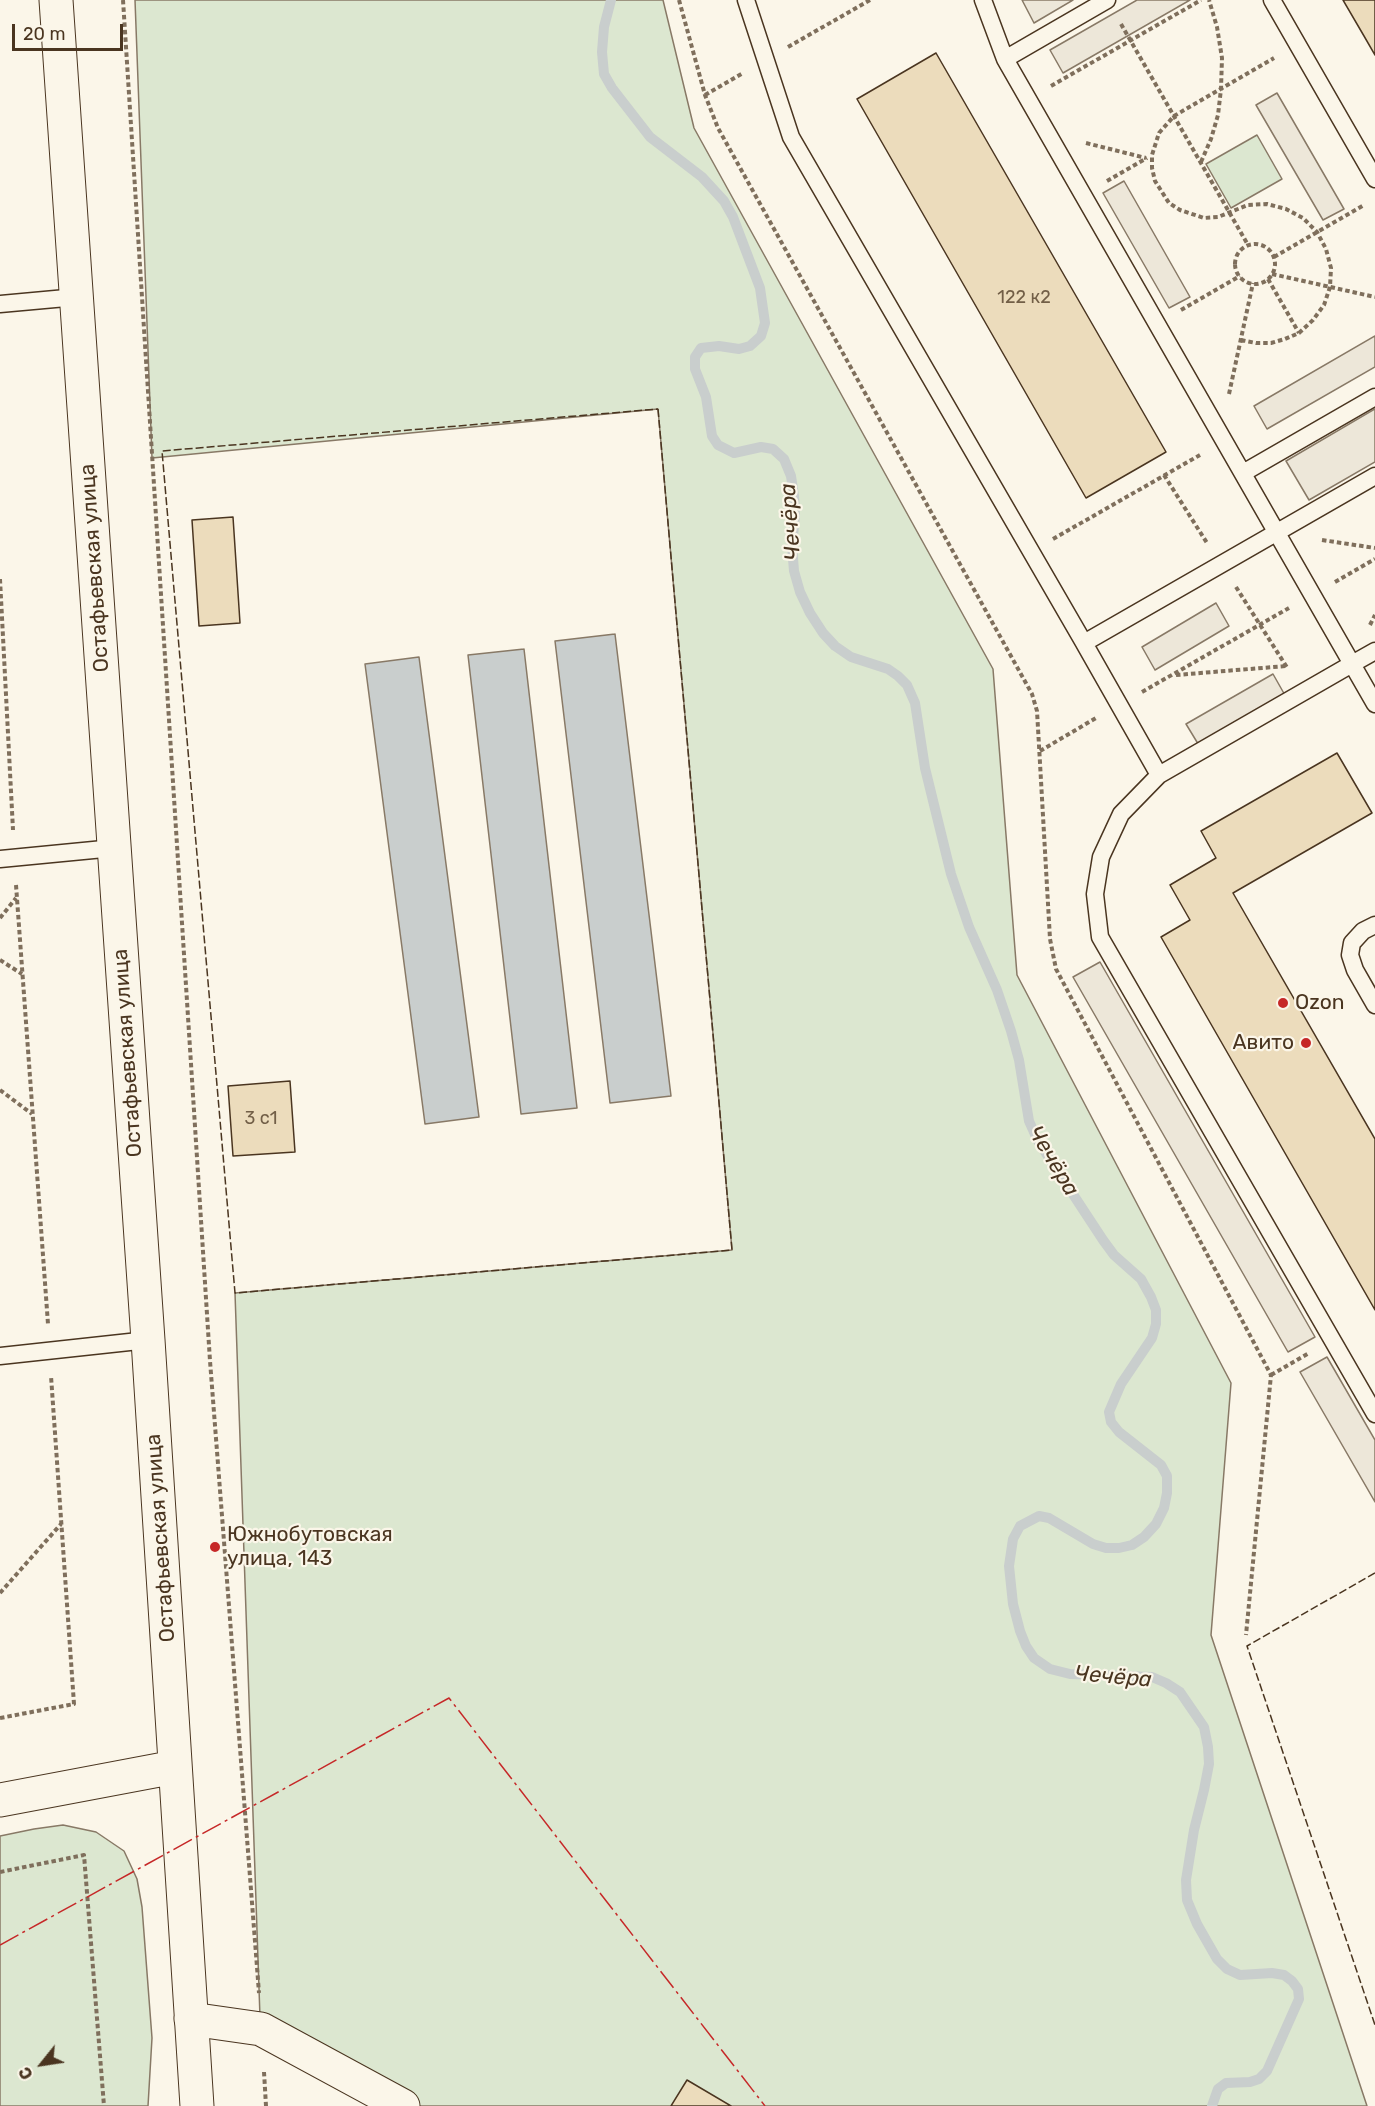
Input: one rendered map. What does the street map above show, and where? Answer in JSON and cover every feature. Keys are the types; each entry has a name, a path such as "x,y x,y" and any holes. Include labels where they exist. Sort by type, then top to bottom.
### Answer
{"street":[{"name":"Остафьевская улица","path":"56,0 148,1340 197,2106"},
{"path":"0,1800 175,1767"},
{"path":"191,2019 261,2029 403,2106"}],"lane":[{"path":"746,0 791,137 1159,774"},
{"path":"983,0 1005,59 1375,704"},
{"path":"1005,59 1107,0"},
{"path":"1272,0 1375,179"},
{"path":"0,304 77,297"},
{"path":"1243,473 1375,397"},
{"path":"1084,643 1375,476"},
{"path":"1375,651 1159,774 1121,814 1101,857 1095,894 1100,937 1375,1414"},
{"path":"7,858 114,848"},
{"path":"1375,925 1363,932 1352,943 1350,955 1354,970 1375,1005"},
{"path":"0,1356 148,1340"}],"path":[{"path":"123,0 210,1361 266,2106"},
{"path":"679,0 710,112 1032,693 1037,711 1050,939 1056,969 1271,1375 1246,1635"},
{"path":"1107,0 1248,245"},
{"path":"1028,100 1201,0"},
{"path":"1201,162 1218,115 1221,89 1222,58 1217,27 1209,0"},
{"path":"1241,340 1271,343 1299,333 1313,320 1324,305 1330,287 1331,268 1326,249 1317,232 1303,218 1286,209 1267,204 1248,205 1218,217 1204,218 1180,210 1169,203 1155,181 1152,155 1159,133 1174,116 1298,45"},
{"path":"1047,133 1146,158"},
{"path":"1083,195 1152,155"},
{"path":"1274,257 1365,204"},
{"path":"1259,244 1268,248 1274,257 1275,265 1272,274 1261,283 1253,284 1246,281 1236,268 1236,258 1240,250 1248,245 1259,244"},
{"path":"1272,274 1375,297"},
{"path":"1156,324 1240,276"},
{"path":"1268,279 1299,333"},
{"path":"1031,551 1222,437 1253,284"},
{"path":"1277,532 1375,548"},
{"path":"1040,751 1375,559"},
{"path":"0,579 7,858 17,897 74,1704 0,1718"},
{"path":"1172,675 1286,666"},
{"path":"0,918 17,897"},
{"path":"0,960 22,974"},
{"path":"0,1089 32,1114"},
{"path":"1271,1375 1332,1340"},
{"path":"0,1593 61,1523"},
{"path":"0,1872 84,1855 104,2106"}],"green space":[{"path":"135,0 663,0 694,128 993,669 1017,975 1231,1383 1211,1635 1367,2106 411,2106 260,2017 235,1293 732,1250 658,409 152,458"},
{"path":"1257,135 1282,179 1231,208 1206,164"},
{"path":"63,1825 96,1832 124,1851 137,1879 142,1907 152,2038 148,2106 0,2106 0,1836"}],"shaded area":[{"path":"1022,0 1073,0 1034,23"},
{"path":"1137,0 1190,0 1063,73 1050,50"},
{"path":"1277,93 1344,209 1323,220 1256,105"},
{"path":"1124,181 1190,297 1169,308 1103,193"},
{"path":"1375,336 1375,367 1267,429 1254,406"},
{"path":"1375,409 1375,462 1309,500 1286,461"},
{"path":"1216,603 1229,626 1155,670 1142,647"},
{"path":"615,634 671,1096 610,1103 555,641"},
{"path":"524,649 577,1108 521,1114 468,655"},
{"path":"419,657 479,1117 425,1124 365,664"},
{"path":"1273,674 1286,697 1200,747 1186,724"},
{"path":"1100,962 1315,1337 1288,1352 1073,977"},
{"path":"1327,1357 1375,1440 1375,1502 1300,1372"}],"building":[{"path":"1343,0 1375,0 1375,55 1364,36"},
{"path":"936,53 1166,452 1086,498 857,99"},
{"path":"233,517 240,623 199,626 192,520"},
{"path":"1337,753 1372,813 1233,893 1375,1139 1375,1310 1161,937 1190,920 1170,885 1216,858 1201,831"},
{"path":"290,1081 295,1152 233,1156 228,1086"},
{"path":"687,2080 731,2106 671,2106"}],"waterway":[{"name":"Чечёра","path":"611,0 604,27 602,52 604,74 650,137 702,177 724,201 733,217 760,288 765,323 761,336 750,346 739,349 719,346 701,348 695,357 695,369 706,397 712,436 718,445 734,453 761,447 773,449 784,459 791,476 794,496 792,546 794,571 800,592 810,613 835,646 851,657 888,669 907,685 915,703 925,768 951,874 969,927 997,990 1011,1031 1019,1060 1029,1121 1038,1141 1103,1240 1114,1255 1141,1279 1156,1310 1156,1324 1152,1338 1121,1384 1109,1412 1111,1422 1119,1432 1161,1465 1167,1476 1164,1508 1156,1524 1144,1537 1132,1545 1106,1548 1093,1544 1049,1518 1039,1516 1020,1526 1013,1539 1009,1566 1013,1604 1020,1631 1034,1658 1050,1669 1070,1674 1152,1677 1180,1692 1204,1727 1209,1764 1194,1830 1186,1880 1187,1900 1197,1924 1217,1959 1227,1969 1240,1975 1272,1973 1284,1975 1298,1989 1299,1999 1267,2071 1259,2079 1250,2082 1226,2083 1218,2089 1212,2106"}],"fence":[{"path":"658,409 732,1250 235,1293 162,451 658,409"},
{"path":"1375,1573 1247,1646 1375,2025"}],"power":[{"path":"0,1945 449,1698 765,2106"}],"place":[{"name":"Ozon","path":"1283,1003"},
{"name":"Авито","path":"1306,1043"},
{"name":"Южнобутовская улица, 143","path":"215,1547"}]}
